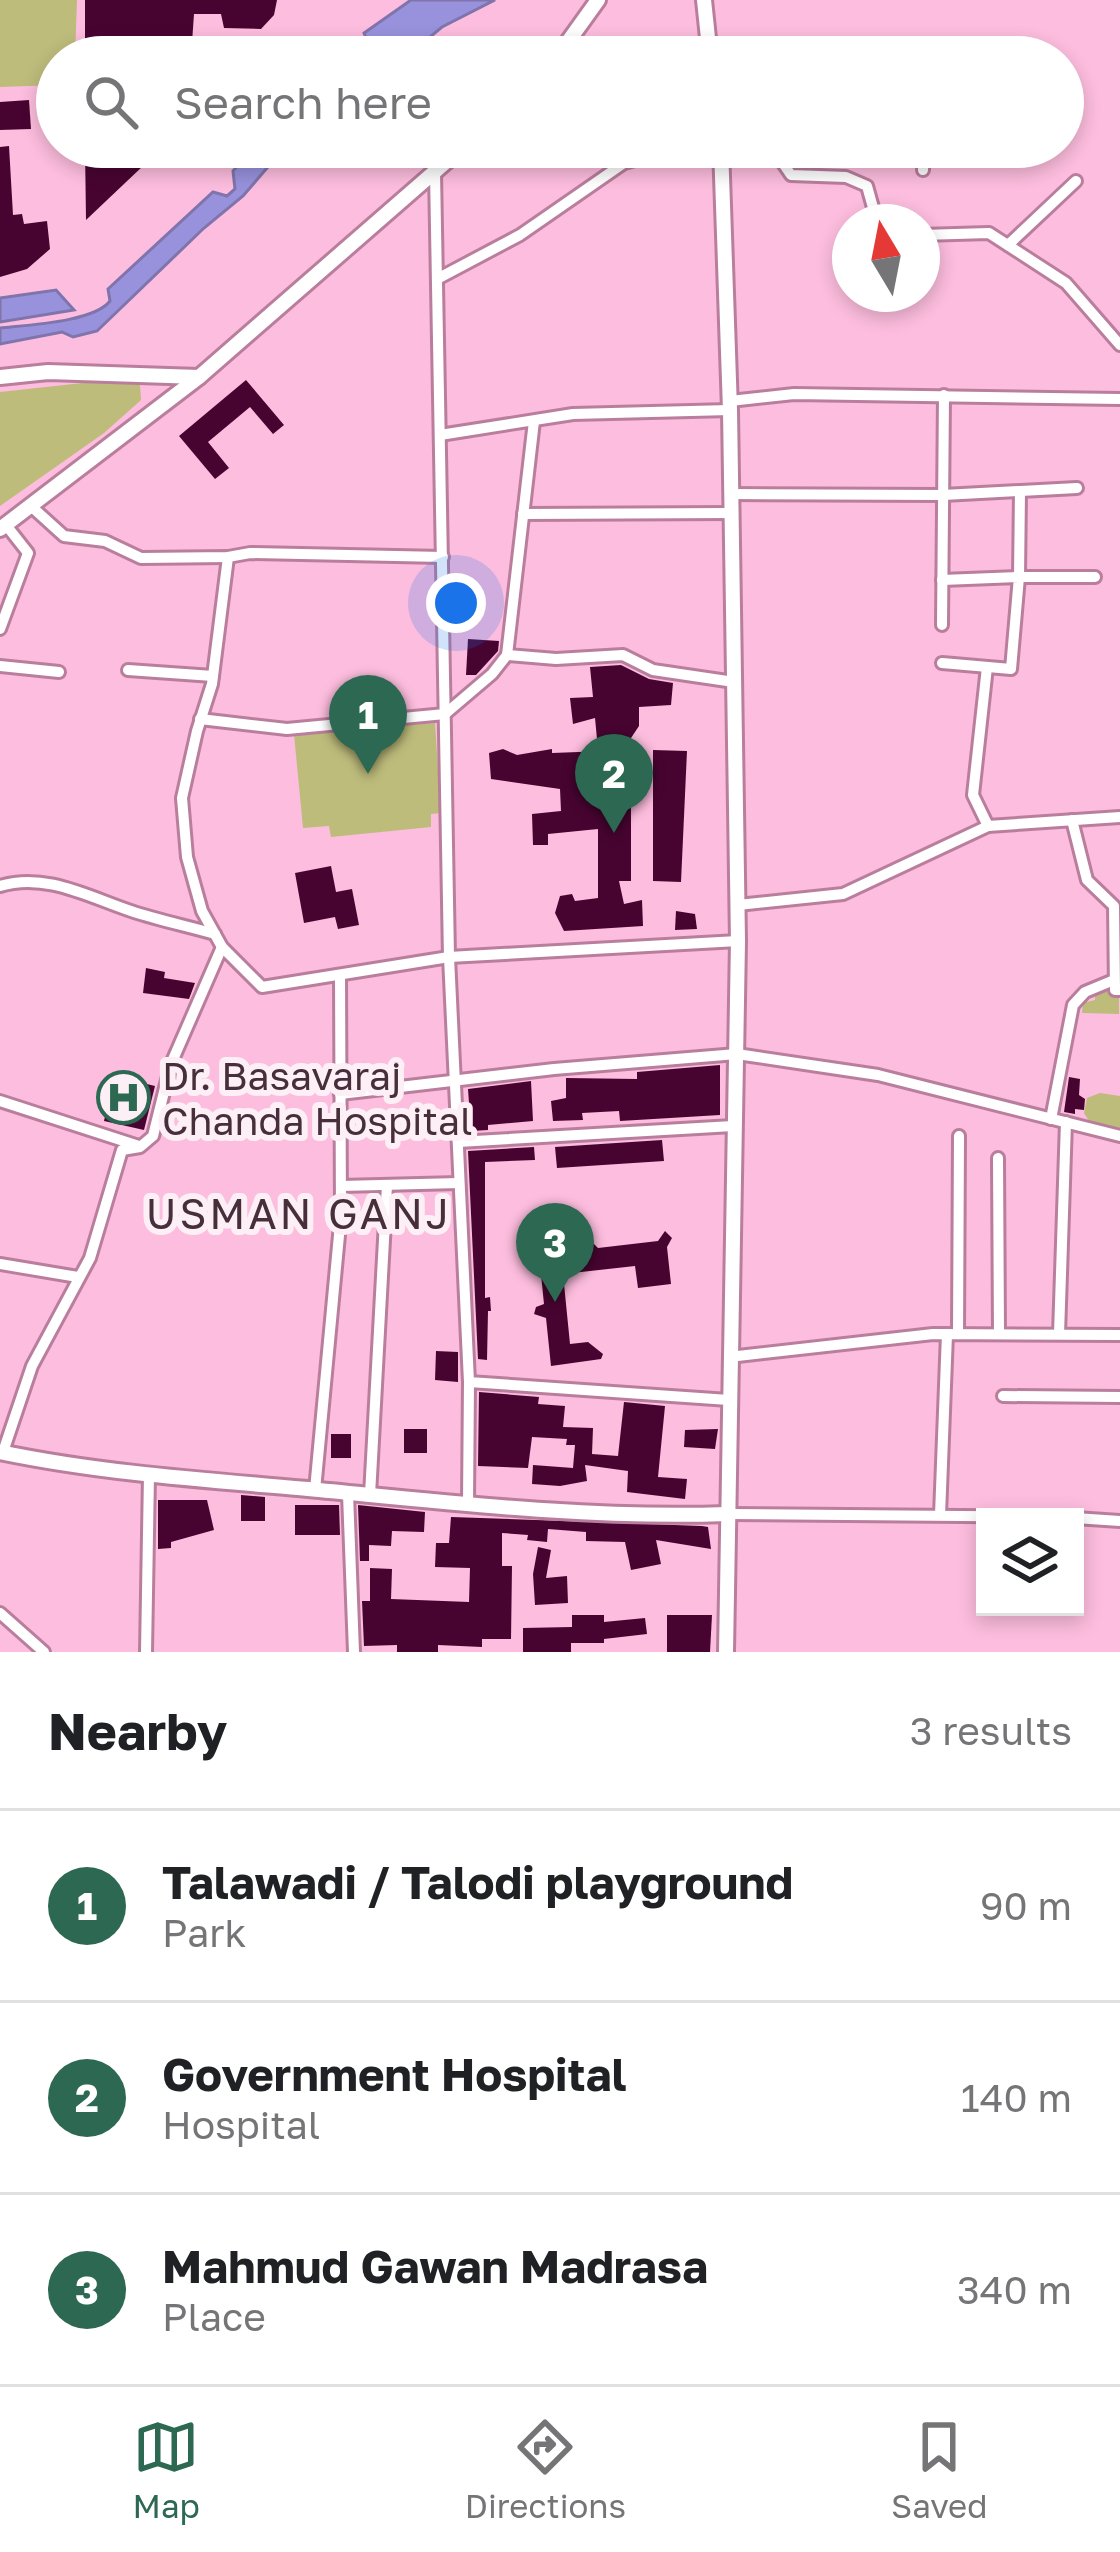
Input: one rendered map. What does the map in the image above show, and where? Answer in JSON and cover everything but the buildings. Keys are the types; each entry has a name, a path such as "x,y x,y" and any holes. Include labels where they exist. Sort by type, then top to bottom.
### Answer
{"street":[{"path":"572,36 598,0"},
{"path":"704,0 708,36"},
{"path":"0,628 28,553 3,527 199,377 439,168"},
{"path":"437,279 520,235 617,168"},
{"path":"722,168 739,941 726,1652"},
{"path":"786,168 791,175 846,177 867,186 872,204"},
{"path":"435,172 449,957 469,1382 468,1502"},
{"path":"1008,245 1076,181"},
{"path":"940,234 989,233 1066,283 1120,345"},
{"path":"0,377 48,372 199,377"},
{"path":"440,435 574,414 730,405 794,394 1120,399"},
{"path":"942,625 944,395"},
{"path":"200,719 287,729 445,714 492,674 506,655 534,421"},
{"path":"731,494 943,495 1077,488"},
{"path":"942,663 1011,669 1019,577 1019,490"},
{"path":"32,507 64,536 105,541 141,558 250,553 443,557"},
{"path":"523,514 731,514"},
{"path":"228,557 213,676 182,798 187,857 202,911 222,947 262,986 449,957 739,941"},
{"path":"942,580 1095,577"},
{"path":"506,655 556,659 623,655 653,670 734,682"},
{"path":"0,666 59,672"},
{"path":"987,667 973,795 988,826"},
{"path":"128,670 213,676"},
{"path":"738,905 842,894 988,826 1120,817"},
{"path":"1051,1119 1072,1005 1085,992 1117,985 1114,906 1087,880 1072,820"},
{"path":"0,886 18,880 80,890 130,911 215,934"},
{"path":"222,947 170,1064 153,1136 140,1147 122,1150 90,1258 32,1366 2,1452 148,1475 663,1516 976,1516"},
{"path":"315,1490 340,1186 340,976"},
{"path":"340,1094 736,1054 878,1075 1120,1136"},
{"path":"0,1101 140,1147"},
{"path":"1059,1334 1066,1122"},
{"path":"458,1142 733,1126"},
{"path":"940,1515 959,1136"},
{"path":"998,1158 999,1334"},
{"path":"340,1186 459,1183"},
{"path":"370,1496 387,1185"},
{"path":"0,1264 78,1276"},
{"path":"729,1357 800,1346 952,1334 1120,1335"},
{"path":"469,1382 729,1400"},
{"path":"1003,1396 1120,1397"},
{"path":"146,1652 148,1475"},
{"path":"348,1494 354,1652"},
{"path":"1084,1518 1120,1520"},
{"path":"0,1613 44,1652"}],"shaded area":[{"path":"0,0 77,0 76,36 36,36 36,86 0,87"},
{"path":"411,0 495,0 431,36 364,33"},
{"path":"267,168 243,196 97,331 73,337 62,332 0,344 0,328 60,321 102,308 110,301 108,289 213,192 227,196 235,189 233,171"},
{"path":"56,290 74,310 0,322 0,298"},
{"path":"101,381 140,385 141,400 104,433 0,506 0,392"},
{"path":"435,723 441,813 431,814 431,827 331,837 329,826 303,828 294,734"},
{"path":"1095,992 1119,992 1119,1014 1082,1013 1083,1003 1095,1000"},
{"path":"1100,1093 1120,1096 1120,1131 1089,1121 1084,1113 1087,1098"}],"place":[{"name":"Talawadi / Talodi playground","path":"368,774"},
{"name":"Government Hospital","path":"614,833"},
{"name":"Dr. Basavaraj Chanda Hospital","path":"123,1098"},
{"name":"Mahmud Gawan Madrasa","path":"555,1302"}],"district":[{"name":"USMAN GANJ","path":"299,1214"}]}
